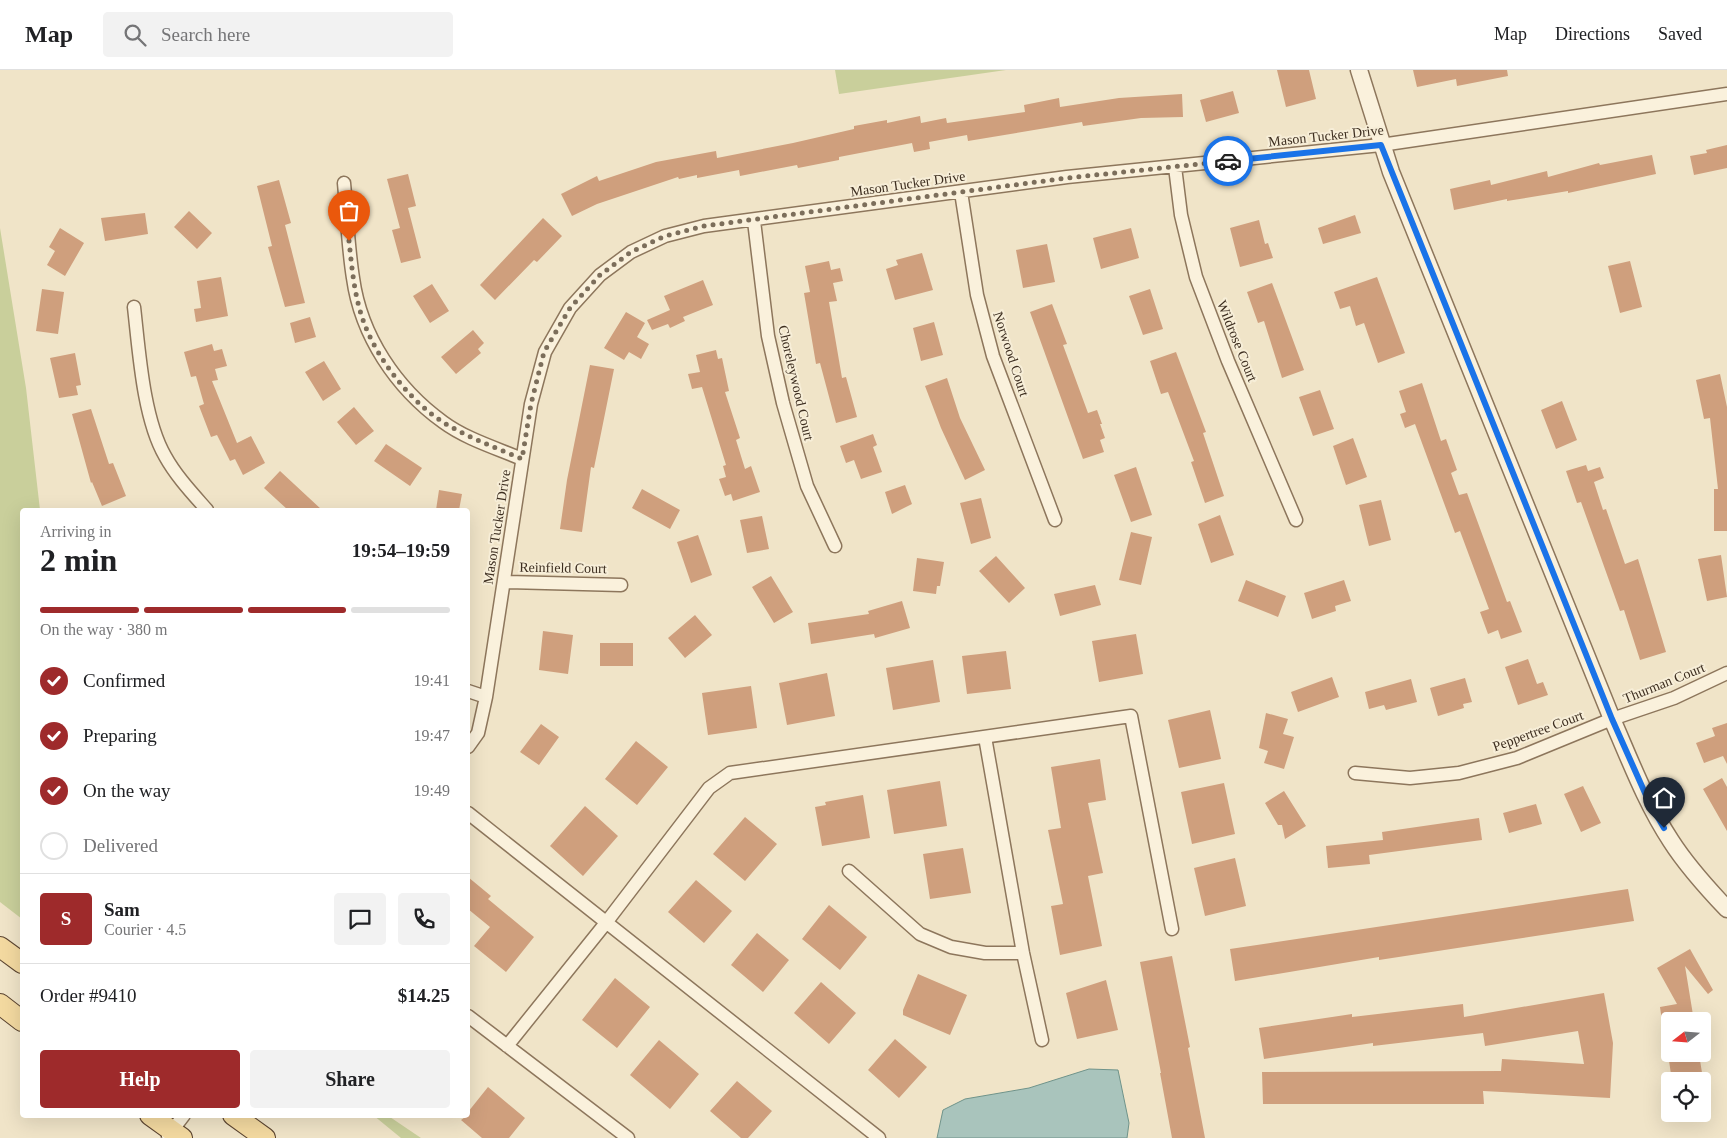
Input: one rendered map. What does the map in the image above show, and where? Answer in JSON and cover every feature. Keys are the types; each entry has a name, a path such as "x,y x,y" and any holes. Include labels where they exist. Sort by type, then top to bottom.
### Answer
{"main road":[{"path":"0,947 20,962"},
{"path":"0,1004 20,1019"},
{"path":"153,1118 173,1136"},
{"path":"237,1118 265,1138"}],"street":[{"path":"1359,70 1381,145 1612,719 1649,802 1671,841 1703,884 1727,909"},
{"name":"Mason Tucker Drive","path":"470,743 478,733 486,697 531,404 544,352 570,308 600,275 631,252 665,236 704,226 754,221 1067,178 1381,145 1727,94"},
{"name":"Wildrose Court","path":"1175,167 1181,215 1196,278 1228,361 1296,520"},
{"path":"344,183 353,279 364,322 389,370 410,395 444,423 522,459"},
{"name":"Norwood Court","path":"961,192 977,295 993,356 1055,520"},
{"name":"Choreleywood Court","path":"754,221 768,336 782,403 807,486 835,546"},
{"path":"134,307 141,374 152,420 164,455 186,486 205,508"},
{"name":"Reinfield Court","path":"504,582 621,584"},
{"name":"Thurman Court","path":"1612,719 1674,698 1727,673"},
{"path":"470,693 486,697"},
{"path":"507,1046 605,924 709,788 730,773 1131,716 1172,929"},
{"name":"Peppertree Court","path":"1355,773 1410,778 1459,773 1517,758 1612,719"},
{"path":"984,737 1023,953 1042,1040"},
{"path":"470,815 605,924 794,1069 879,1138"},
{"path":"849,871 920,934 951,947 985,953 1023,953"},
{"path":"470,1018 628,1138"},
{"path":"173,1136 182,1118"}],"green space":[{"path":"835,70 1006,70 839,94"},
{"path":"0,228 26,388 40,508 20,508 20,917 0,902"},
{"path":"377,1118 391,1118 421,1138 401,1138"}],"water":[{"path":"1089,1069 1118,1070 1129,1123 1127,1138 937,1138 943,1110 965,1099 1029,1088"}],"building":[{"path":"1277,70 1309,70 1316,99 1286,107"},
{"path":"1413,70 1507,70 1508,76 1457,86 1456,79 1417,87"},
{"path":"1233,91 1239,113 1206,122 1200,100"},
{"path":"1182,94 1183,117 1141,118 1083,126 1082,122 968,141 967,135 929,142 930,149 914,152 912,143 839,157 839,160 798,168 797,165 740,176 739,170 697,178 697,175 679,179 678,177 597,204 572,216 561,194 597,176 599,181 656,162 716,151 717,158 793,143 854,129 854,126 887,120 887,123 920,116 921,123 946,118 947,123 1025,112 1024,105 1059,98 1060,107 1119,98"},
{"path":"1727,145 1727,168 1694,175 1690,156 1707,153 1706,150"},
{"path":"1652,155 1656,174 1568,193 1568,191 1507,201 1507,199 1454,210 1450,189 1490,180 1491,185 1547,171 1548,177 1599,163 1600,165"},
{"path":"408,174 416,206 408,208 421,258 401,263 392,230 400,228 387,179"},
{"path":"279,180 291,223 285,225 305,303 285,307 268,247 272,246 257,186"},
{"path":"189,211 212,233 197,249 174,227"},
{"path":"145,213 148,234 105,241 101,218"},
{"path":"1355,215 1361,233 1323,244 1318,228"},
{"path":"543,218 562,236 537,262 534,260 495,300 480,285"},
{"path":"1259,220 1265,244 1268,243 1273,258 1240,267 1230,228"},
{"path":"60,228 84,243 65,276 47,265 55,251 49,247"},
{"path":"1131,228 1139,258 1101,269 1093,238"},
{"path":"1047,244 1055,282 1023,288 1016,250"},
{"path":"922,253 933,290 895,300 886,269 898,265 896,260"},
{"path":"829,261 831,270 840,268 843,281 833,283 837,301 829,302 842,378 846,377 857,417 836,423 820,363 816,364 804,293 810,292 805,266"},
{"path":"1630,261 1642,307 1620,313 1608,266"},
{"path":"221,277 228,316 196,322 194,309 201,308 197,281"},
{"path":"1377,277 1405,353 1378,363 1364,323 1356,326 1350,306 1340,309 1334,292"},
{"path":"703,280 713,305 683,317 685,321 670,328 668,324 652,330 647,320 670,310 664,296"},
{"path":"1272,283 1304,370 1282,378 1264,321 1258,323 1247,292"},
{"path":"432,284 449,311 430,323 413,296"},
{"path":"42,289 64,292 58,334 36,331"},
{"path":"1150,289 1163,329 1143,335 1129,296"},
{"path":"1052,304 1067,344 1063,345 1088,413 1097,410 1105,438 1100,440 1104,452 1083,459 1030,312"},
{"path":"626,312 645,323 637,337 649,344 641,359 629,352 624,360 604,348"},
{"path":"310,317 316,337 295,343 290,323"},
{"path":"934,322 943,355 921,361 913,328"},
{"path":"473,330 484,343 478,349 481,353 456,374 441,357"},
{"path":"212,344 214,351 222,349 227,366 215,369 218,380 212,381 237,443 251,436 265,463 243,475 235,459 230,461 217,435 211,437 199,406 204,404 196,376 191,377 184,352"},
{"path":"716,350 718,359 722,358 729,391 725,392 740,438 736,440 745,469 751,466 760,492 733,501 731,494 725,496 719,479 726,477 723,466 726,465 702,387 692,389 688,374 700,372 696,355"},
{"path":"1176,352 1206,432 1203,433 1224,496 1205,503 1191,462 1194,461 1168,392 1161,394 1150,361"},
{"path":"75,353 81,385 76,386 78,395 59,398 50,358"},
{"path":"324,361 341,389 323,401 305,372"},
{"path":"590,365 614,369 594,468 591,467 582,532 560,529 567,480"},
{"path":"1720,374 1727,407 1727,531 1714,531 1714,489 1718,489 1710,418 1704,419 1696,380"},
{"path":"947,378 960,418 985,470 965,480 941,428 925,386"},
{"path":"1422,383 1441,441 1446,439 1457,470 1451,473 1459,495 1467,493 1507,602 1510,601 1522,632 1501,639 1498,630 1488,634 1480,612 1489,609 1460,531 1455,533 1415,424 1405,428 1400,414 1406,412 1399,391"},
{"path":"1320,390 1334,429 1313,436 1299,397"},
{"path":"1562,401 1577,440 1556,449 1541,410"},
{"path":"354,407 374,431 356,445 337,422"},
{"path":"91,409 109,464 113,463 126,496 102,506 91,483 72,414"},
{"path":"873,434 877,445 873,447 882,472 861,479 854,460 846,463 840,446"},
{"path":"1353,438 1367,477 1346,485 1333,446"},
{"path":"386,444 422,468 410,486 374,461"},
{"path":"1586,465 1588,471 1600,467 1604,478 1594,482 1603,510 1606,509 1625,564 1638,559 1666,652 1640,660 1624,610 1620,611 1581,502 1577,503 1566,471"},
{"path":"1136,467 1152,515 1131,522 1114,475"},
{"path":"280,471 320,508 286,508 264,488"},
{"path":"905,485 912,504 892,514 885,492"},
{"path":"642,489 680,510 670,529 632,508"},
{"path":"439,490 462,494 459,508 436,508"},
{"path":"981,498 991,538 971,544 960,503"},
{"path":"1381,500 1391,540 1369,546 1359,505"},
{"path":"1220,515 1234,555 1211,563 1198,524"},
{"path":"762,516 769,549 747,553 740,520"},
{"path":"1131,532 1152,537 1141,585 1119,580"},
{"path":"698,535 712,575 691,583 677,542"},
{"path":"1721,555 1727,597 1707,601 1698,559"},
{"path":"996,556 1025,588 1009,603 979,571"},
{"path":"917,558 944,562 940,586 937,586 936,594 913,591"},
{"path":"771,576 793,612 774,623 752,587"},
{"path":"1246,580 1286,596 1278,617 1238,601"},
{"path":"1344,580 1351,601 1335,606 1336,611 1312,619 1304,593"},
{"path":"1095,585 1101,605 1060,616 1054,594"},
{"path":"902,601 910,628 875,638 874,634 811,644 808,623 869,614 868,611"},
{"path":"695,615 712,635 685,658 668,638"},
{"path":"543,631 573,635 568,674 539,670"},
{"path":"1136,634 1143,674 1099,682 1092,641"},
{"path":"600,643 633,643 633,666 600,666"},
{"path":"1006,651 1011,689 967,694 962,656"},
{"path":"1528,659 1537,684 1543,682 1548,695 1518,705 1505,667"},
{"path":"933,660 940,702 893,710 886,668"},
{"path":"827,673 835,716 787,725 779,683"},
{"path":"1332,677 1339,697 1298,712 1291,692"},
{"path":"1465,678 1472,702 1463,704 1464,708 1438,716 1430,688"},
{"path":"1411,679 1417,702 1386,710 1384,705 1369,709 1365,692"},
{"path":"751,686 757,728 708,735 702,693"},
{"path":"1210,710 1221,759 1179,768 1168,720"},
{"path":"1266,713 1288,719 1283,734 1294,737 1284,769 1264,763 1268,751 1259,748"},
{"path":"1727,723 1727,764 1723,756 1704,763 1696,743 1715,736 1712,728"},
{"path":"541,724 559,737 539,765 520,752"},
{"path":"636,741 668,767 637,805 605,779"},
{"path":"1100,759 1106,800 1088,803 1103,873 1088,876 1102,946 1060,955 1051,906 1063,904 1048,830 1061,828 1051,767"},
{"path":"1722,778 1727,787 1727,831 1703,789"},
{"path":"940,781 947,826 894,834 887,790"},
{"path":"1224,783 1235,834 1192,844 1181,792"},
{"path":"1583,786 1601,823 1581,832 1564,794"},
{"path":"1284,791 1306,826 1285,839 1282,825 1278,825 1265,803"},
{"path":"863,795 870,838 822,846 815,807 826,805 825,802"},
{"path":"1536,804 1542,824 1509,833 1503,813"},
{"path":"585,806 618,836 583,876 550,846"},
{"path":"745,817 777,844 745,881 713,854"},
{"path":"1479,818 1482,840 1369,855 1370,864 1328,868 1326,846 1383,840 1382,832"},
{"path":"963,848 971,893 930,899 923,854"},
{"path":"1235,858 1246,906 1205,916 1194,868"},
{"path":"470,879 491,896 488,899 534,937 506,972 474,946 490,927 470,911"},
{"path":"696,880 732,911 704,943 668,912"},
{"path":"1628,889 1634,921 1379,960 1379,957 1235,981 1230,949"},
{"path":"829,905 867,937 840,970 802,939"},
{"path":"757,933 789,960 763,992 731,965"},
{"path":"1690,949 1713,990 1708,994 1685,966 1693,1012 1661,1012 1661,1014 1660,1007 1677,1004 1657,968"},
{"path":"1172,956 1205,1138 1172,1138 1160,1073 1140,962"},
{"path":"918,974 967,995 950,1035 903,1015 903,1010"},
{"path":"615,978 650,1007 617,1048 582,1020"},
{"path":"1106,980 1118,1030 1077,1039 1066,993"},
{"path":"821,982 856,1013 829,1044 794,1013"},
{"path":"1604,993 1613,1043 1610,1098 1483,1091 1484,1104 1263,1104 1262,1072 1501,1071 1502,1059 1584,1064 1578,1031 1485,1046 1483,1033 1373,1046 1373,1043 1264,1059 1259,1028 1352,1014 1352,1017 1463,1004 1464,1017"},
{"path":"895,1039 927,1067 899,1098 868,1070"},
{"path":"659,1040 699,1074 670,1109 630,1075"},
{"path":"1669,1062 1700,1062 1702,1072 1671,1072"},
{"path":"737,1081 772,1111 748,1138 741,1138 710,1111"},
{"path":"488,1087 525,1118 509,1138 482,1138 461,1120 470,1118 470,1110"}],"way so far":[{"path":"349,241 353,279 364,322 389,370 410,395 444,423 522,459 531,404 544,352 570,308 600,275 631,252 665,236 704,226 1067,178 1228,161"}],"route":[{"path":"1228,161 1381,145 1612,719 1649,802 1664,828"}]}
